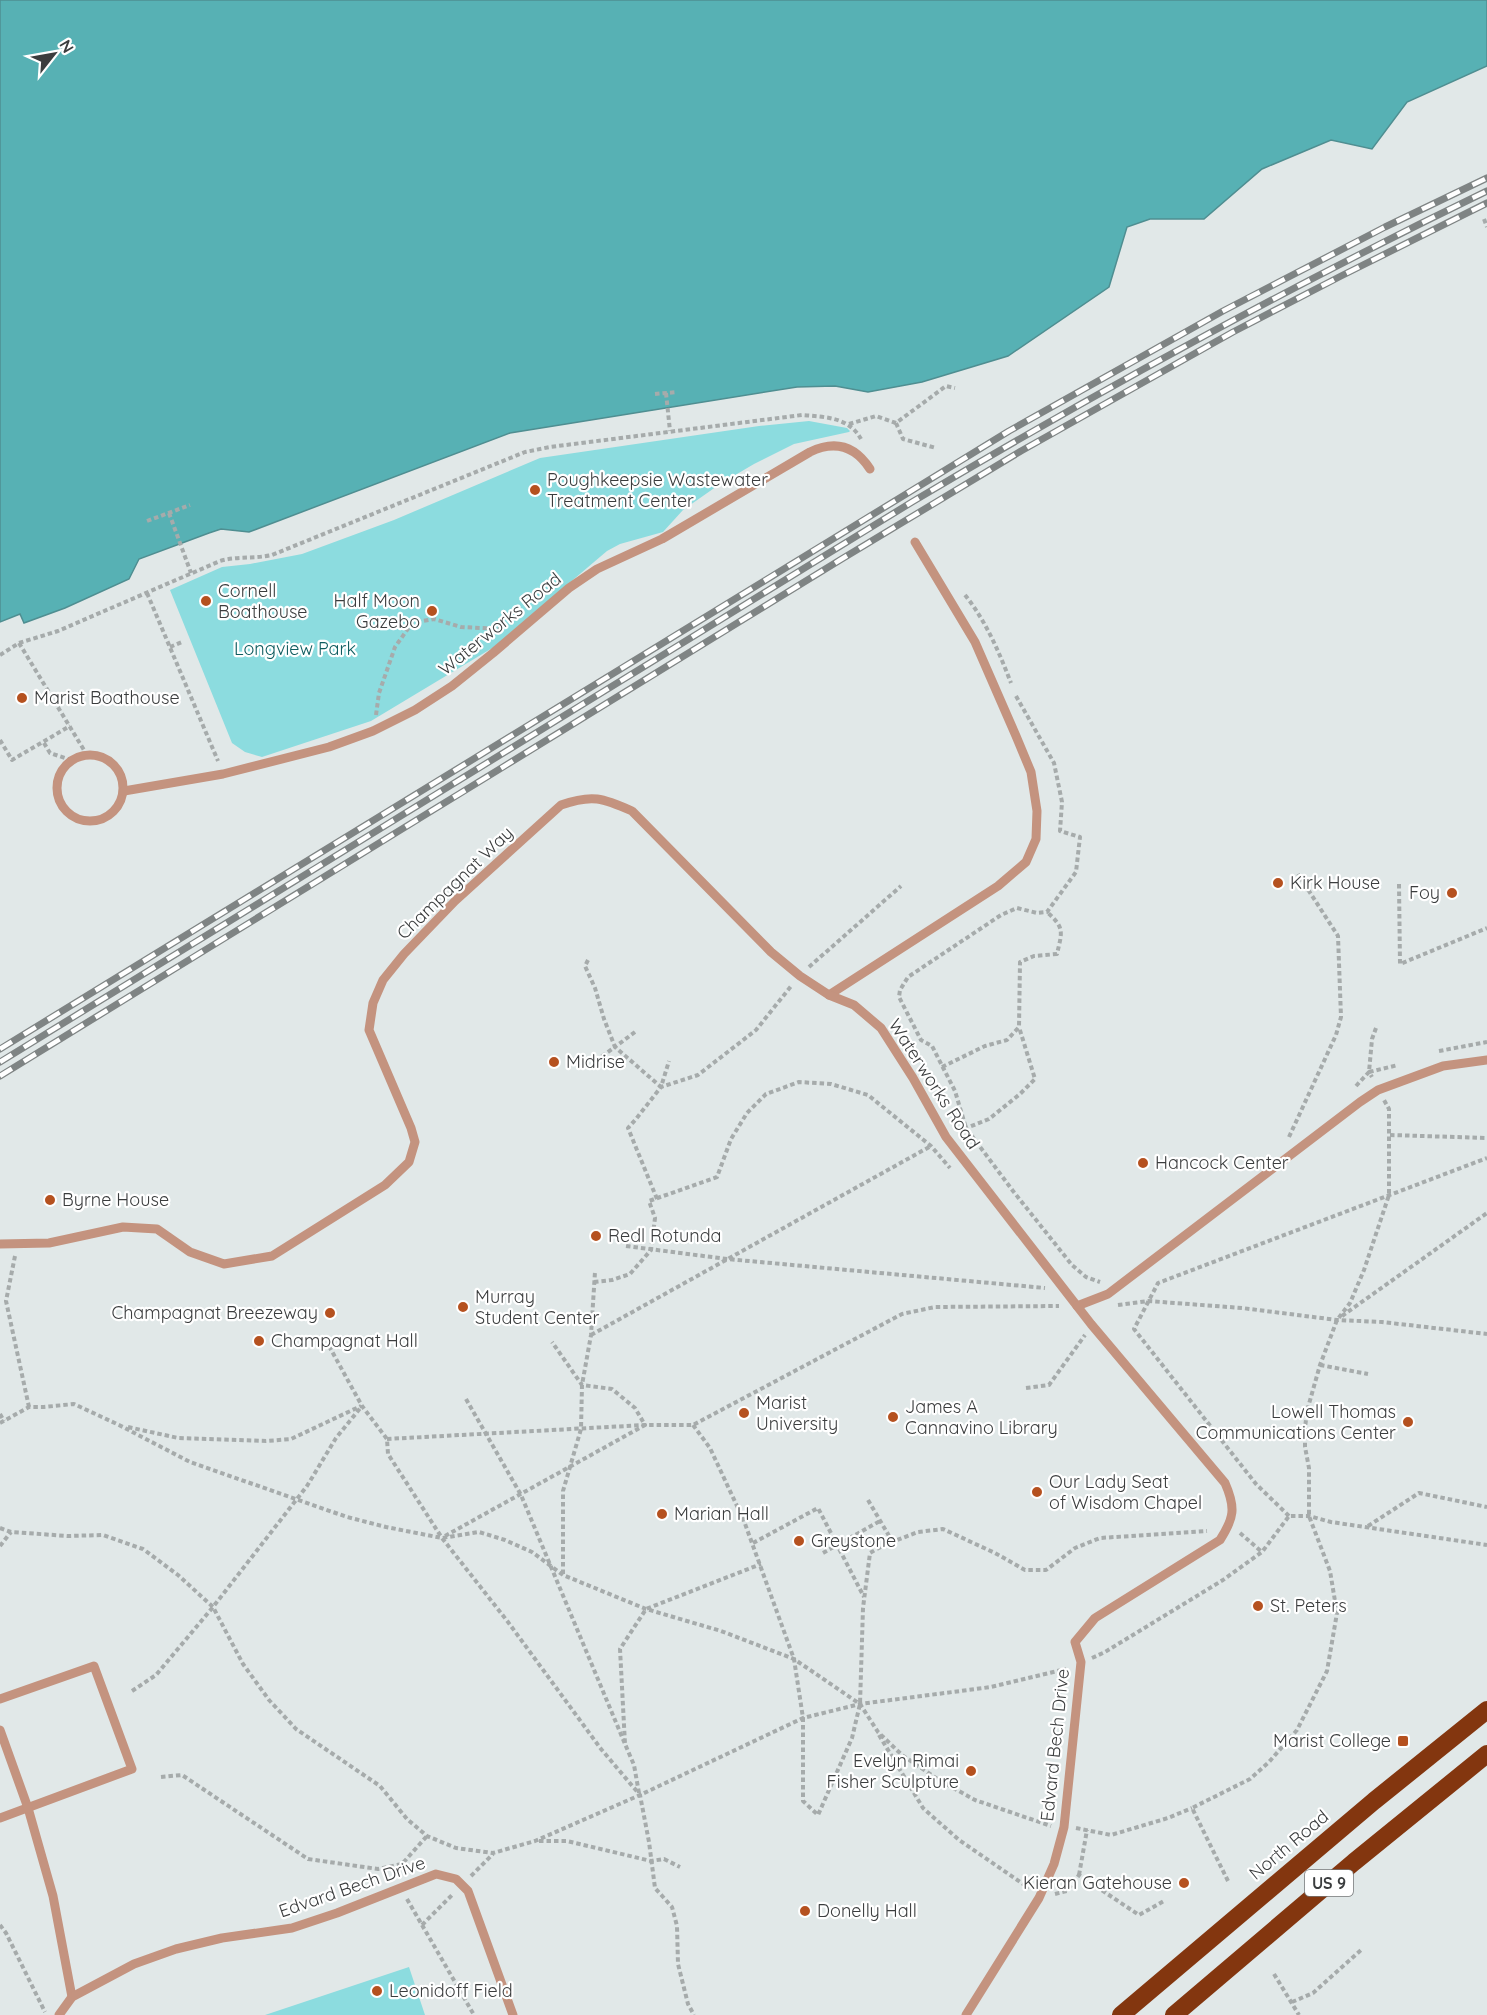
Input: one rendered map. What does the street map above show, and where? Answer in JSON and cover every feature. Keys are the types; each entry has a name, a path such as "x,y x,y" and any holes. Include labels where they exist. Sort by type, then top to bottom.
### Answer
{"highway":[{"name":"North Road","path":"1121,2015 1341,1829 1487,1710"},
{"name":"US 9","path":"1174,2015 1363,1854 1487,1754"}],"lane":[{"name":"Waterworks Road","path":"124,791 223,774 329,747 373,731 415,710 452,686 569,588 597,569 663,539 818,448 832,445 845,448 859,456 870,469"},
{"path":"829,995 998,886 1026,862 1036,839 1037,811 1031,772 975,642 915,542"},
{"path":"87,754 104,757 112,762 119,770 124,791 121,802 114,812 105,818 93,821 82,820 71,815 63,807 58,796 57,785 60,774 71,760 87,754"},
{"name":"Champagnat Way","path":"0,1244 49,1243 123,1227 157,1229 190,1252 224,1264 272,1256 385,1185 409,1162 415,1142 369,1030 373,1003 383,980 404,954 455,901 561,805 580,798 608,800 632,811 771,952 800,976 829,995"},
{"name":"Waterworks Road","path":"829,995 855,1005 881,1028 913,1078 946,1137 1091,1324 1225,1483 1231,1497 1233,1514 1230,1524"},
{"path":"1077,1306 1108,1294 1378,1090 1443,1066 1487,1060"},
{"name":"Edvard Bech Drive","path":"966,2015 1039,1898 1054,1864 1064,1827 1081,1662 1076,1642 1095,1618 1220,1540 1230,1524"},
{"path":"0,1699 94,1666 132,1768 0,1818"},
{"path":"0,1730 28,1808 53,1896 72,1997"},
{"name":"Edvard Bech Drive","path":"59,2015 72,1997 134,1964 176,1949 222,1938 292,1928 436,1874 456,1879 468,1891 513,2015"}],"path":[{"path":"1484,219 1487,227"},
{"path":"896,423 946,386 955,388"},
{"path":"655,394 677,392"},
{"path":"666,393 670,431"},
{"path":"0,655 19,643 58,631 226,559 253,559 278,553 525,452 802,415 836,419 849,424 861,440"},
{"path":"849,424 876,416 896,423 903,439 936,448"},
{"path":"147,520 190,505"},
{"path":"169,513 191,573"},
{"path":"147,593 223,774"},
{"path":"963,593 982,620 997,648 1014,692 1054,763 1062,802 1060,831 1080,837 1076,872 1047,912"},
{"path":"373,731 379,693 395,647 412,623 434,619 461,627 520,630"},
{"path":"170,647 183,642"},
{"path":"19,643 87,754"},
{"path":"0,740 12,760 70,726"},
{"path":"44,743 50,753 71,760"},
{"path":"1281,1144 1289,1138 1336,1035 1341,1017 1338,936 1298,874"},
{"path":"1399,884 1400,964 1487,928"},
{"path":"660,1087 698,1075 756,1030 800,976 901,886"},
{"path":"591,1335 946,1137 966,1128 989,1119 1035,1079 1019,1027 1020,962 1034,956 1058,954 1061,932 1059,922 1047,912 1037,913 1017,908 1001,915 908,977 900,990 899,998 921,1040 932,1046 955,1091 966,1128 1072,1265 1086,1277 1107,1284"},
{"path":"588,960 585,966 615,1047 660,1087"},
{"path":"942,1067 985,1046 1008,1040 1019,1027"},
{"path":"1369,1072 1372,1038 1376,1028"},
{"path":"598,1059 635,1032"},
{"path":"657,1199 628,1128 660,1087 669,1061"},
{"path":"594,1282 612,1280 630,1274 651,1250 655,1218 649,1201 717,1177 730,1138 747,1113 766,1094 798,1082 831,1084 868,1095 931,1146 951,1169"},
{"path":"0,1414 2,1422 29,1407 74,1404 190,1462 347,1517 441,1538 479,1532 505,1540 532,1552 563,1575 646,1609 721,1631 794,1659 860,1704 878,1732 902,1755 939,1780 975,1800 1053,1827 1111,1835 1168,1818 1250,1779 1269,1762 1297,1730 1327,1671 1336,1613 1330,1571 1309,1516 1309,1468 1305,1447 1305,1428 1307,1411 1320,1365 1337,1320 1350,1303 1364,1270 1389,1195 1389,1109 1378,1090"},
{"path":"1390,1136 1487,1138"},
{"path":"1487,1158 1158,1282 1134,1329 1257,1484 1289,1516 1309,1516 1331,1522 1487,1545"},
{"path":"1337,1320 1487,1214"},
{"path":"18,1244 6,1300 29,1407"},
{"path":"626,1246 727,1258 1046,1288"},
{"path":"563,1575 563,1491 582,1428 582,1385 591,1335 595,1272"},
{"path":"1038,1279 1046,1288 1077,1306"},
{"path":"1026,1388 1049,1384 1091,1324"},
{"path":"552,1342 582,1385 612,1389 635,1408 645,1425"},
{"path":"329,1346 362,1406 387,1439 388,1454 441,1538 508,1622 601,1749 640,1795"},
{"path":"1320,1365 1368,1374"},
{"path":"466,1400 521,1495 634,1765 655,1888 672,1907 677,1926 678,1964 688,2004 694,2015"},
{"path":"119,1425 178,1438 266,1442 291,1438 362,1406"},
{"path":"132,1691 156,1675 213,1607 297,1499 336,1438 362,1406"},
{"path":"387,1439 645,1425 693,1425 710,1448 753,1543 794,1659 803,1718 803,1802 818,1815 852,1738 860,1704 864,1597 870,1553 918,1532 943,1529 1025,1570 1046,1570 1075,1548 1100,1538 1209,1531 1230,1524 1262,1552"},
{"path":"441,1538 645,1425"},
{"path":"1368,1526 1419,1493 1487,1508"},
{"path":"868,1500 892,1542"},
{"path":"753,1543 818,1508 864,1597"},
{"path":"0,1528 11,1532 68,1536 104,1534 143,1549 178,1575 213,1607 243,1664 269,1701 296,1729 380,1786 407,1819 427,1836 456,1848 494,1853 535,1841 640,1795 803,1718 860,1704 991,1687 1062,1671 1115,1646 1223,1580 1262,1552 1289,1516"},
{"path":"823,1553 880,1521"},
{"path":"0,1546 11,1532"},
{"path":"625,1744 620,1649 646,1609 761,1564"},
{"path":"860,1704 923,1808 959,1840 1026,1885 1039,1898 1067,1891 1079,1875 1087,1830"},
{"path":"161,1777 182,1775 308,1859 378,1869 402,1864 427,1836"},
{"path":"1192,1808 1228,1881"},
{"path":"535,1841 567,1841 651,1861 664,1860 680,1867"},
{"path":"390,1866 399,1888 474,2015"},
{"path":"1079,1875 1139,1915 1164,1901"},
{"path":"0,1925 47,2015"},
{"path":"1292,2002 1313,1993 1361,1950"},
{"path":"1274,1974 1299,2015"}],"green space":[{"name":"Longview Park","path":"809,421 847,428 850,431 794,444 720,484 683,510 663,532 620,544 607,551 494,647 371,721 262,757 245,752 232,743 170,590 222,567 302,554 394,520 540,458 759,426"},
{"name":"Leonidoff Field","path":"409,1967 425,2015 265,2015"}],"shaded area":[{"path":"0,0 1487,0 1487,66 1407,102 1372,149 1331,140 1262,169 1204,219 1150,219 1127,227 1109,287 1008,356 922,382 868,392 835,386 797,387 510,433 249,532 221,529 209,533 139,559 129,579 65,608 24,623 20,614 0,622"}],"railway":[{"path":"0,1049 1009,431 1223,311 1385,227 1487,178"},
{"path":"0,1062 983,460 1125,379 1269,302 1487,191"},
{"path":"0,1076 1021,451 1233,332 1487,203"}],"place":[{"name":"Poughkeepsie Wastewater Treatment Center","path":"535,490"},
{"name":"Cornell Boathouse","path":"206,601"},
{"name":"Half Moon Gazebo","path":"432,611"},
{"name":"Marist Boathouse","path":"22,698"},
{"name":"Kirk House","path":"1278,883"},
{"name":"Foy","path":"1452,893"},
{"name":"Midrise","path":"554,1062"},
{"name":"Hancock Center","path":"1143,1163"},
{"name":"Byrne House","path":"50,1200"},
{"name":"Redl Rotunda","path":"596,1236"},
{"name":"Murray Student Center","path":"463,1307"},
{"name":"Champagnat Breezeway","path":"330,1313"},
{"name":"Champagnat Hall","path":"259,1341"},
{"name":"Marist University","path":"744,1413"},
{"name":"James A Cannavino Library","path":"893,1417"},
{"name":"Lowell Thomas Communications Center","path":"1408,1422"},
{"name":"Our Lady Seat of Wisdom Chapel","path":"1037,1492"},
{"name":"Marian Hall","path":"662,1514"},
{"name":"Greystone","path":"799,1541"},
{"name":"St. Peters","path":"1258,1606"},
{"name":"Marist College","path":"1403,1741"},
{"name":"Evelyn Rimai Fisher Sculpture","path":"971,1771"},
{"name":"Kieran Gatehouse","path":"1184,1883"},
{"name":"Donelly Hall","path":"805,1911"},
{"name":"Leonidoff Field","path":"377,1991"}]}
